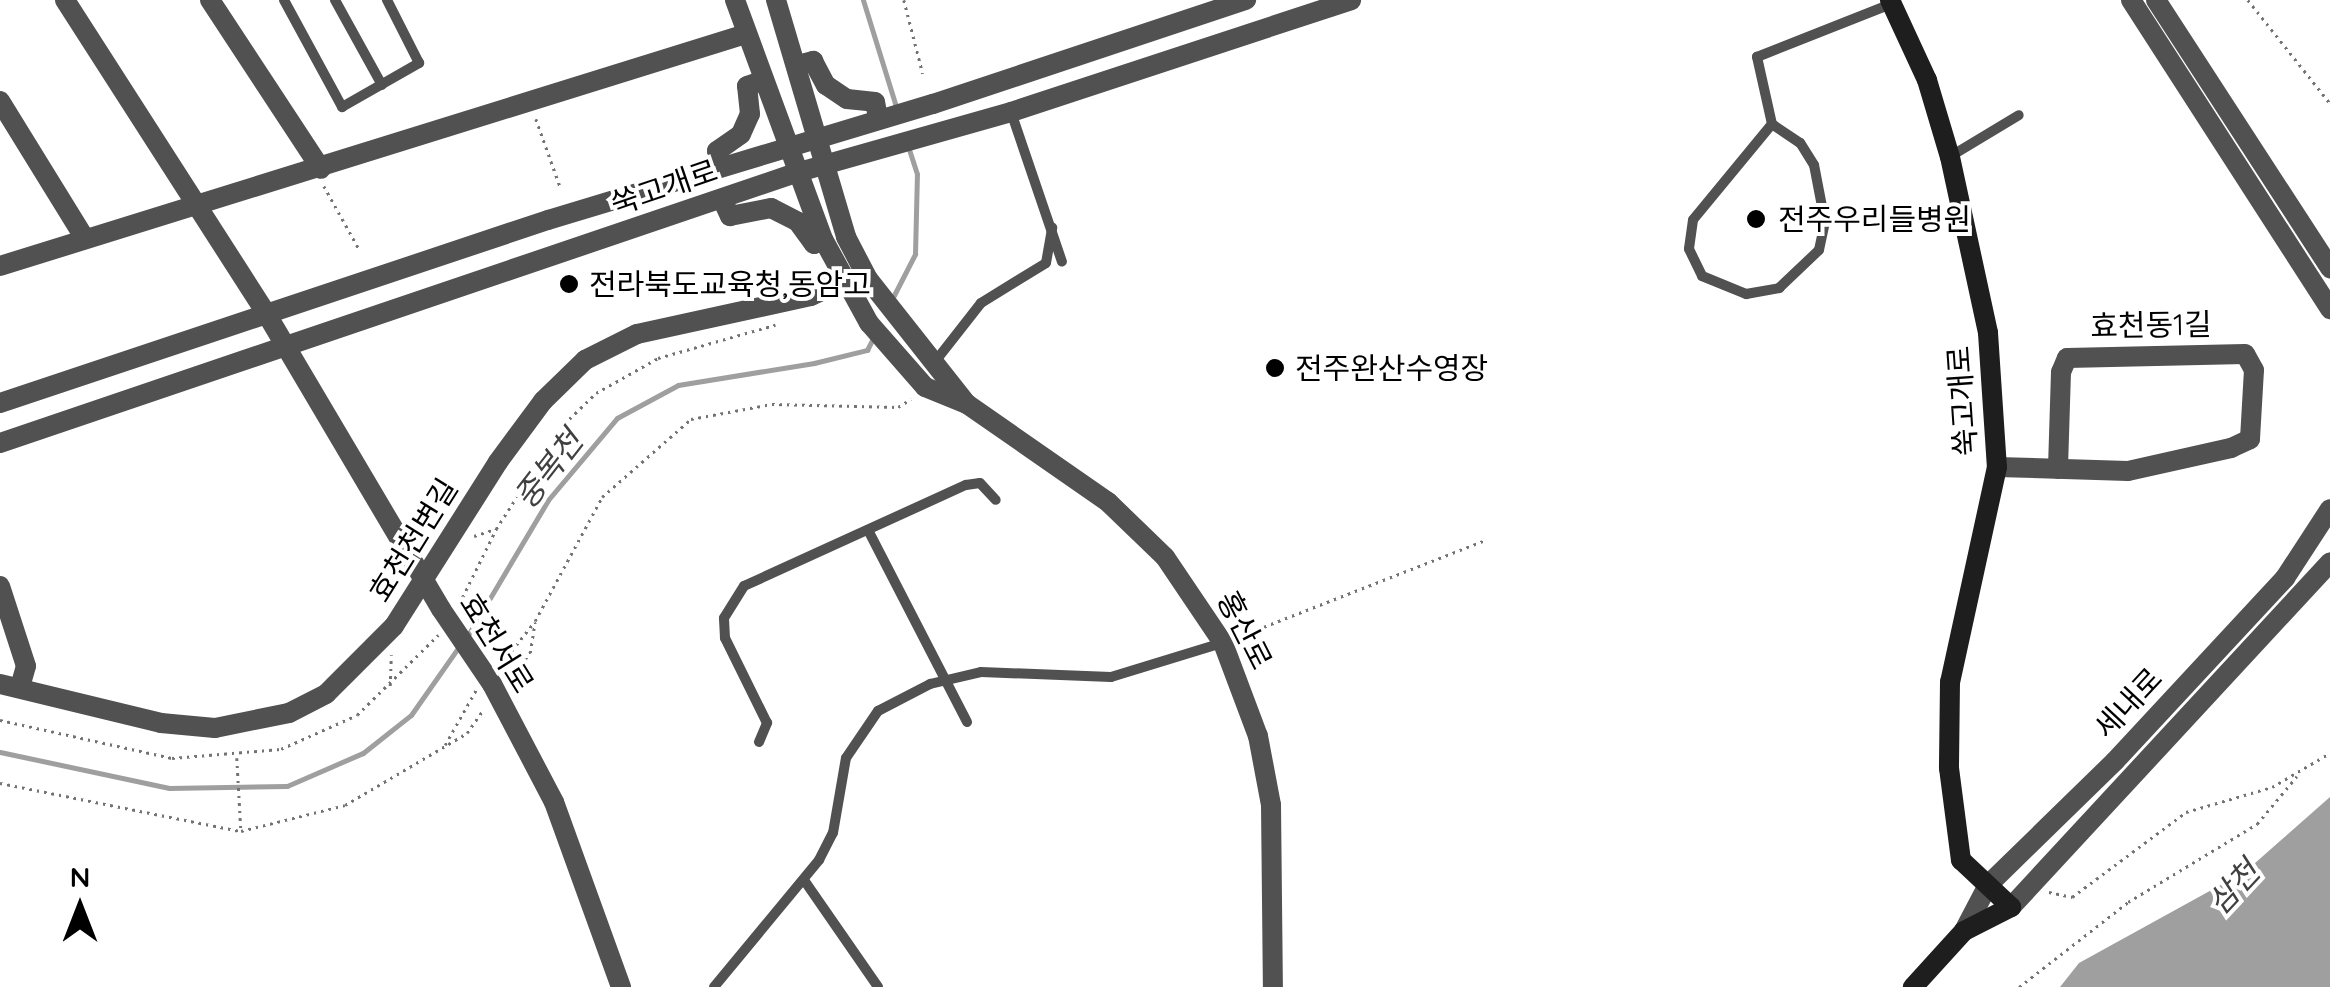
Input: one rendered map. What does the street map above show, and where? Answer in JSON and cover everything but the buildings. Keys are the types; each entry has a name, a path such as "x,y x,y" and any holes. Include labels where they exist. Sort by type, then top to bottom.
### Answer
{"main road":[{"name":"쑥고개로","path":"1890,2 1926,80 1950,157 1988,333 1997,467 1950,682 1949,768 1962,860 2010,907"},
{"name":"세내로","path":"1912,987 1964,930 2010,907"}],"street":[{"name":"효천서로","path":"65,0 266,313 423,581 493,688 554,802 620,987"},
{"path":"210,0 321,175"},
{"name":"홍산로","path":"735,0 823,239 848,288 900,359 925,387 967,404 1108,502 1165,557 1222,643 1258,736 1272,806 1273,987"},
{"name":"홍산로","path":"776,0 819,138 822,165 868,279 967,404"},
{"name":"쑥고개로","path":"0,403 266,313 722,166 934,104 1244,0"},
{"name":"쑥고개로","path":"0,443 800,172 1011,112 1351,0"},
{"path":"2131,0 2330,309"},
{"path":"2156,0 2330,268"},
{"path":"0,266 84,237 321,175 746,34"},
{"path":"798,65 813,61 826,84 859,102 874,102 873,120"},
{"path":"722,166 718,151 740,134 750,114 747,86 764,80"},
{"path":"0,101 84,237"},
{"path":"722,199 730,216 771,208 798,222 814,244 823,239"},
{"name":"효천천변길","path":"10,686 161,723 253,724 326,694 394,626 498,462 543,401 585,360 637,334 848,288"},
{"name":"효천동1길","path":"1997,467 2058,469 2128,471 2250,439 2254,370 2245,354 2067,358 2058,469"},
{"name":"세내로","path":"1964,930 1988,885 2115,762 2285,578 2330,509"},
{"name":"세내로","path":"2010,907 2034,886 2330,562"},
{"path":"0,586 26,666 10,686"}],"lane":[{"path":"284,0 342,107 420,63 387,0"},
{"path":"340,2 382,85"},
{"path":"1772,124 1693,220 1689,249 1702,276 1746,294 1779,288 1820,250 1825,222 1814,165 1800,143 1772,124 1757,57 1890,2"},
{"path":"1011,112 1062,262"},
{"path":"1950,157 2019,115"},
{"path":"934,363 981,304 1046,263 1052,228"},
{"path":"759,742 767,723 725,638 724,618 744,586 966,485 980,482 996,500"},
{"path":"868,530 967,722"},
{"path":"714,987 804,880 834,833 846,758 878,710 946,680 981,672 1110,677 1222,643"},
{"path":"804,880 878,987"}],"path":[{"path":"904,0 923,74"},
{"path":"2248,0 2330,103"},
{"path":"533,113 560,186"},
{"path":"321,175 360,249"},
{"path":"0,783 241,832 345,805 467,733 493,688 530,653 535,621 602,498 691,419 772,404 898,407 925,387"},
{"path":"1222,643 1483,542"},
{"path":"2019,987 2128,902 2257,824 2297,776 2330,752"},
{"path":"236,756 241,832"},
{"path":"2034,886 2072,897 2186,812 2297,776"}],"water":[{"name":"삼천","path":"2330,797 2330,987 2060,987 2079,963 2246,871"}],"waterway":[{"name":"중복천","path":"863,0 897,110"},
{"name":"중복천","path":"891,301 915,254 917,174 909,149"},
{"name":"중복천","path":"468,635 548,500 617,418 678,385 814,363 867,350 873,338"},
{"name":"중복천","path":"0,752 169,788 287,786 363,753 411,715 458,648"}],"place":[{"name":"전주우리들병원","path":"1756,219"},
{"name":"전라북도교육청,동암고","path":"569,284"},
{"name":"전주완산수영장","path":"1275,368"}]}
